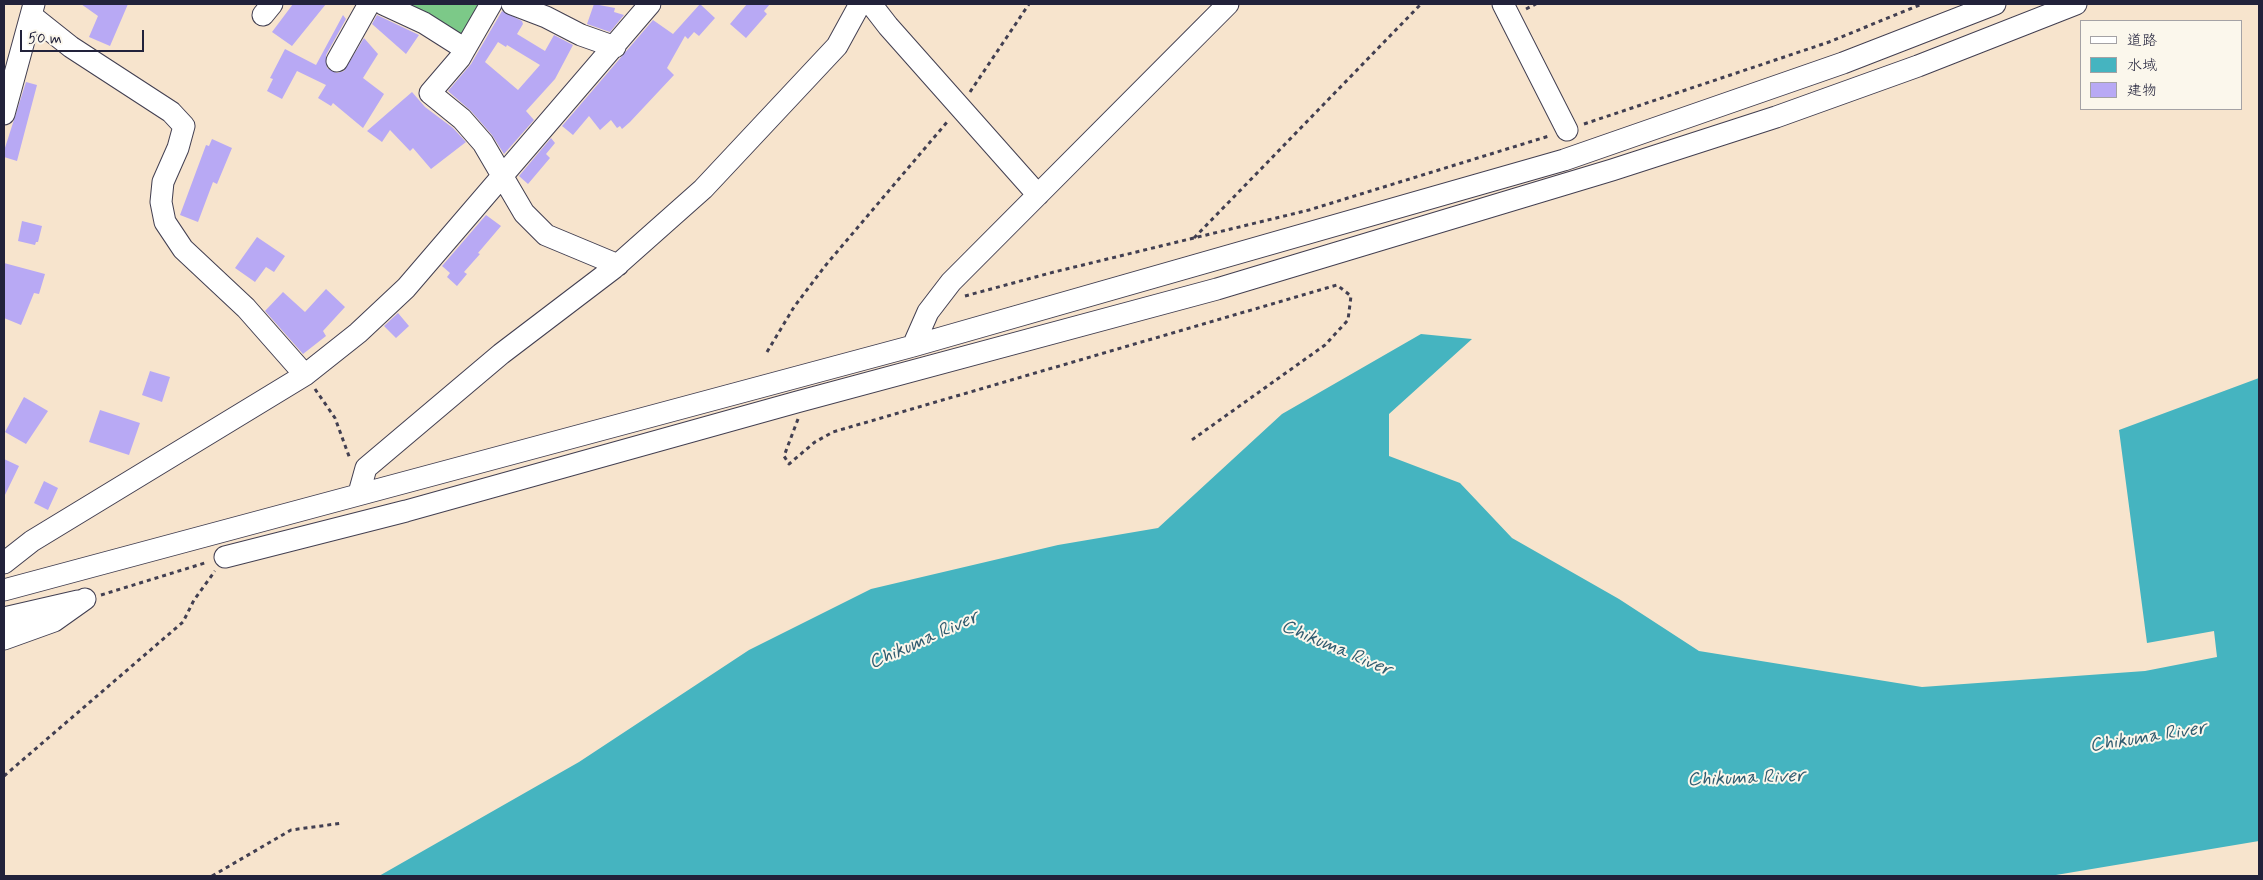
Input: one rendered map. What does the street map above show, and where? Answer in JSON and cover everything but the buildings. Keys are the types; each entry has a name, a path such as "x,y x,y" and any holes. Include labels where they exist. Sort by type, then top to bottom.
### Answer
{"street":[{"path":"337,61 369,4"},
{"path":"383,4 424,23 465,49"},
{"path":"491,4 460,58 430,93 462,119 483,143 504,177 505,184 524,213 546,235 618,265"},
{"path":"512,4 581,35 615,47"},
{"path":"4,563 32,541 304,375 358,333 406,288 504,177 650,4"},
{"path":"359,493 366,468 501,354 618,265 703,189 837,46 860,4"},
{"path":"871,4 888,26 1038,195"},
{"path":"913,346 928,312 952,282 1228,4"},
{"path":"1503,4 1567,130"},
{"path":"4,590 359,493 913,346 1564,160 1843,63 1995,4"},
{"path":"225,557 406,512 797,402 1217,289 1612,170 1776,117 1918,66 2076,4"},
{"path":"4,114 33,10 71,47 170,112 184,126 178,148 163,182 161,202 165,222 183,249 246,308 304,375"},
{"path":"4,618 49,606 85,600"},
{"path":"4,639 54,621 85,600"}],"path":[{"path":"767,352 794,307 825,266 961,106 1029,4"},
{"path":"1193,238 1422,4"},
{"path":"941,295 962,297 1309,210 1497,153 1829,42 1922,4"},
{"path":"797,402 800,415 784,456 789,464 832,432 1337,284 1351,296 1348,320 1325,345 1189,442"},
{"path":"304,375 335,418 352,465"},
{"path":"85,600 225,557"},
{"path":"4,776 183,622 194,600 225,557"},
{"path":"212,876 291,830 343,823"}],"green space":[{"path":"394,4 485,4 460,37"}],"water":[{"name":"Chikuma River","path":"1421,334 1472,339 1389,414 1389,456 1460,483 1512,538 1619,599 1699,651 1922,687 2145,671 2217,657 2214,631 2147,643 2119,430 2259,378 2259,841 2050,876 379,876 579,762 749,650 871,589 1058,545 1158,528 1282,414"}]}
